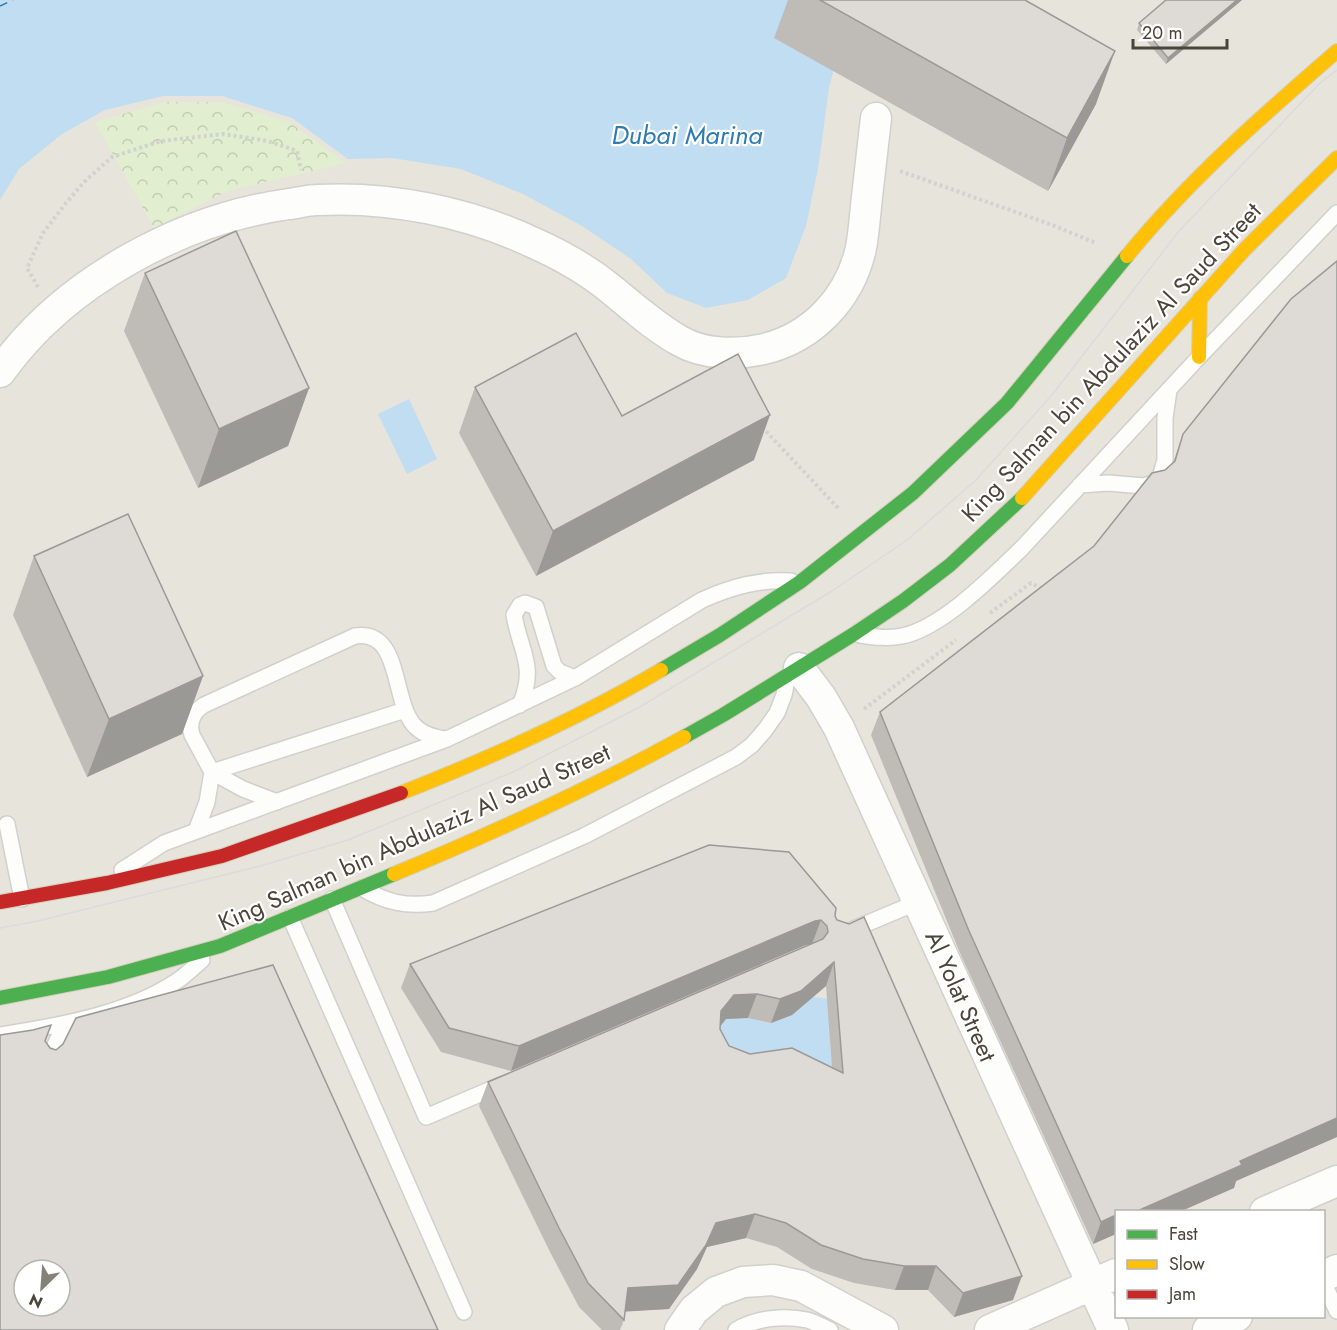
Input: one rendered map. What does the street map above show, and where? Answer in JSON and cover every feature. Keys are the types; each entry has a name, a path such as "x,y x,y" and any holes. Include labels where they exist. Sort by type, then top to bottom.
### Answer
{"main road":[{"name":"King Salman bin Abdulaziz Al Saud Street","path":"0,902 111,881 222,856 374,804 464,768 551,728 637,684 720,635 800,582 913,493 961,449 1007,403 1126,256 1197,178 1244,132 1337,51"},
{"name":"King Salman bin Abdulaziz Al Saud Street","path":"0,998 108,977 220,946 474,841 575,794 694,731 854,634 903,601 950,565 994,526 1036,484 1253,241 1337,158"},
{"path":"1199,357 1200,298"}],"street":[{"path":"0,372 47,319 93,281 145,250 199,226 257,209 316,200 361,200 405,205 449,213 492,226 533,242 573,263 683,343 715,352 748,353 780,345 809,330 833,308 851,280 861,249 876,118"},
{"name":"Al Yolat Street","path":"793,672 822,697 839,728 918,902 1104,1279 1113,1330"},
{"path":"1270,1210 1337,1181"},
{"path":"990,1330 1104,1279"},
{"path":"680,1330 694,1310 716,1293 743,1282 772,1280 801,1286 883,1330"},
{"path":"1208,1330 1234,1318"}],"lane":[{"path":"854,634 887,638 915,633 939,619 996,573 1337,213"},
{"path":"1080,485 1108,483 1144,486 1160,477 1165,460 1165,418 1169,390"},
{"path":"111,881 127,866 164,843 447,739 520,705 575,678 702,600 720,592 740,585 760,582 800,582"},
{"path":"520,705 527,685 528,665 514,615 515,609 525,603 536,607 539,612 551,658 560,672 575,678"},
{"path":"278,802 243,789 212,772 190,728 193,715 197,709 355,636 371,636 385,646 405,710 413,724 434,738 447,739"},
{"path":"528,665 551,658"},
{"path":"359,887 385,900 401,904 433,903 584,836 718,768 752,745 777,713 793,672"},
{"path":"212,772 405,710"},
{"path":"196,831 207,802 212,772"},
{"path":"7,824 22,899"},
{"path":"332,899 426,1117 514,1080"},
{"path":"836,937 918,902"},
{"path":"290,916 464,1312"},
{"path":"0,1035 65,1024 132,1003 178,980 220,946"},
{"path":"45,1066 65,1024"},
{"path":"1325,1288 1337,1311"},
{"path":"736,1330 745,1325 776,1318 807,1320 830,1330"}],"path":[{"path":"40,291 27,268 42,233 84,182 112,157 161,141 223,134 268,141 297,151 302,174"},
{"path":"921,180 1047,223 1126,256"},
{"path":"760,425 820,489"},
{"path":"985,617 1031,582 1051,592"},
{"path":"839,728 958,638"}],"shaded area":[{"path":"0,0 1337,0 1337,1330 0,1330"}],"green space":[{"path":"165,102 223,102 289,122 346,163 228,191 154,228 95,122"}],"water":[{"name":"Dubai Marina","path":"0,0 855,0 845,26 829,88 818,169 806,226 786,278 748,300 706,308 667,293 631,259 582,226 523,194 461,169 392,158 348,159 292,118 222,96 163,96 105,110 62,134 19,169 0,200"},
{"path":"409,399 437,459 407,474 378,414"},
{"path":"813,997 837,1000 830,1043 832,1067 827,1082 741,1078 713,1035 726,1019 748,1018 771,1023"}],"building":[{"path":"820,0 1025,0 1115,51 1067,138"},
{"path":"1166,0 1237,0 1168,58 1139,23"},
{"path":"236,231 309,388 219,429 145,273"},
{"path":"1337,261 1337,1118 1240,1161 1242,1165 1140,1210 1115,1210 1115,1215 1101,1222 969,931 880,712 1094,546 1152,473 1165,470 1175,461 1183,434 1291,299"},
{"path":"576,333 622,416 738,354 770,415 553,531 475,387"},
{"path":"128,514 203,676 109,719 34,556"},
{"path":"709,845 789,852 836,908 837,920 849,924 864,917 1022,1276 963,1293 936,1266 904,1266 863,1259 821,1245 786,1223 755,1214 716,1223 706,1245 678,1285 628,1288 624,1320 588,1283 488,1082 823,939 828,932 827,926 821,920 519,1046 449,1028 410,964","holes":["834,962 843,1073 792,1048 750,1054 729,1046 720,1029 721,1011 734,995 757,994 780,999 801,991"]},
{"path":"273,965 438,1330 0,1330 0,1035 51,1025 45,1041 50,1048 56,1050 63,1044 76,1018"}],"ferry route":[{"path":"0,6 13,0"}],"tram line":[{"path":"0,928 38,921 260,866 348,840 513,772 638,708 832,591 907,540 975,481 1052,395 1179,231 1320,83 1337,70"}],"traffic: fast":[{"path":"661,670 720,635 800,582 913,493 1007,403 1127,256"},
{"path":"684,737 854,634 903,601 950,565 1022,498"},
{"path":"0,998 108,977 220,946 394,874"}],"traffic: slow":[{"path":"1127,256 1201,175 1254,124 1337,51"},
{"path":"1022,498 1245,249 1337,158"},
{"path":"1199,357 1200,298"},
{"path":"401,793 533,737 661,670"},
{"path":"394,874 541,810 684,737"}],"traffic: jam":[{"path":"0,902 107,883 222,856 401,793"}]}
